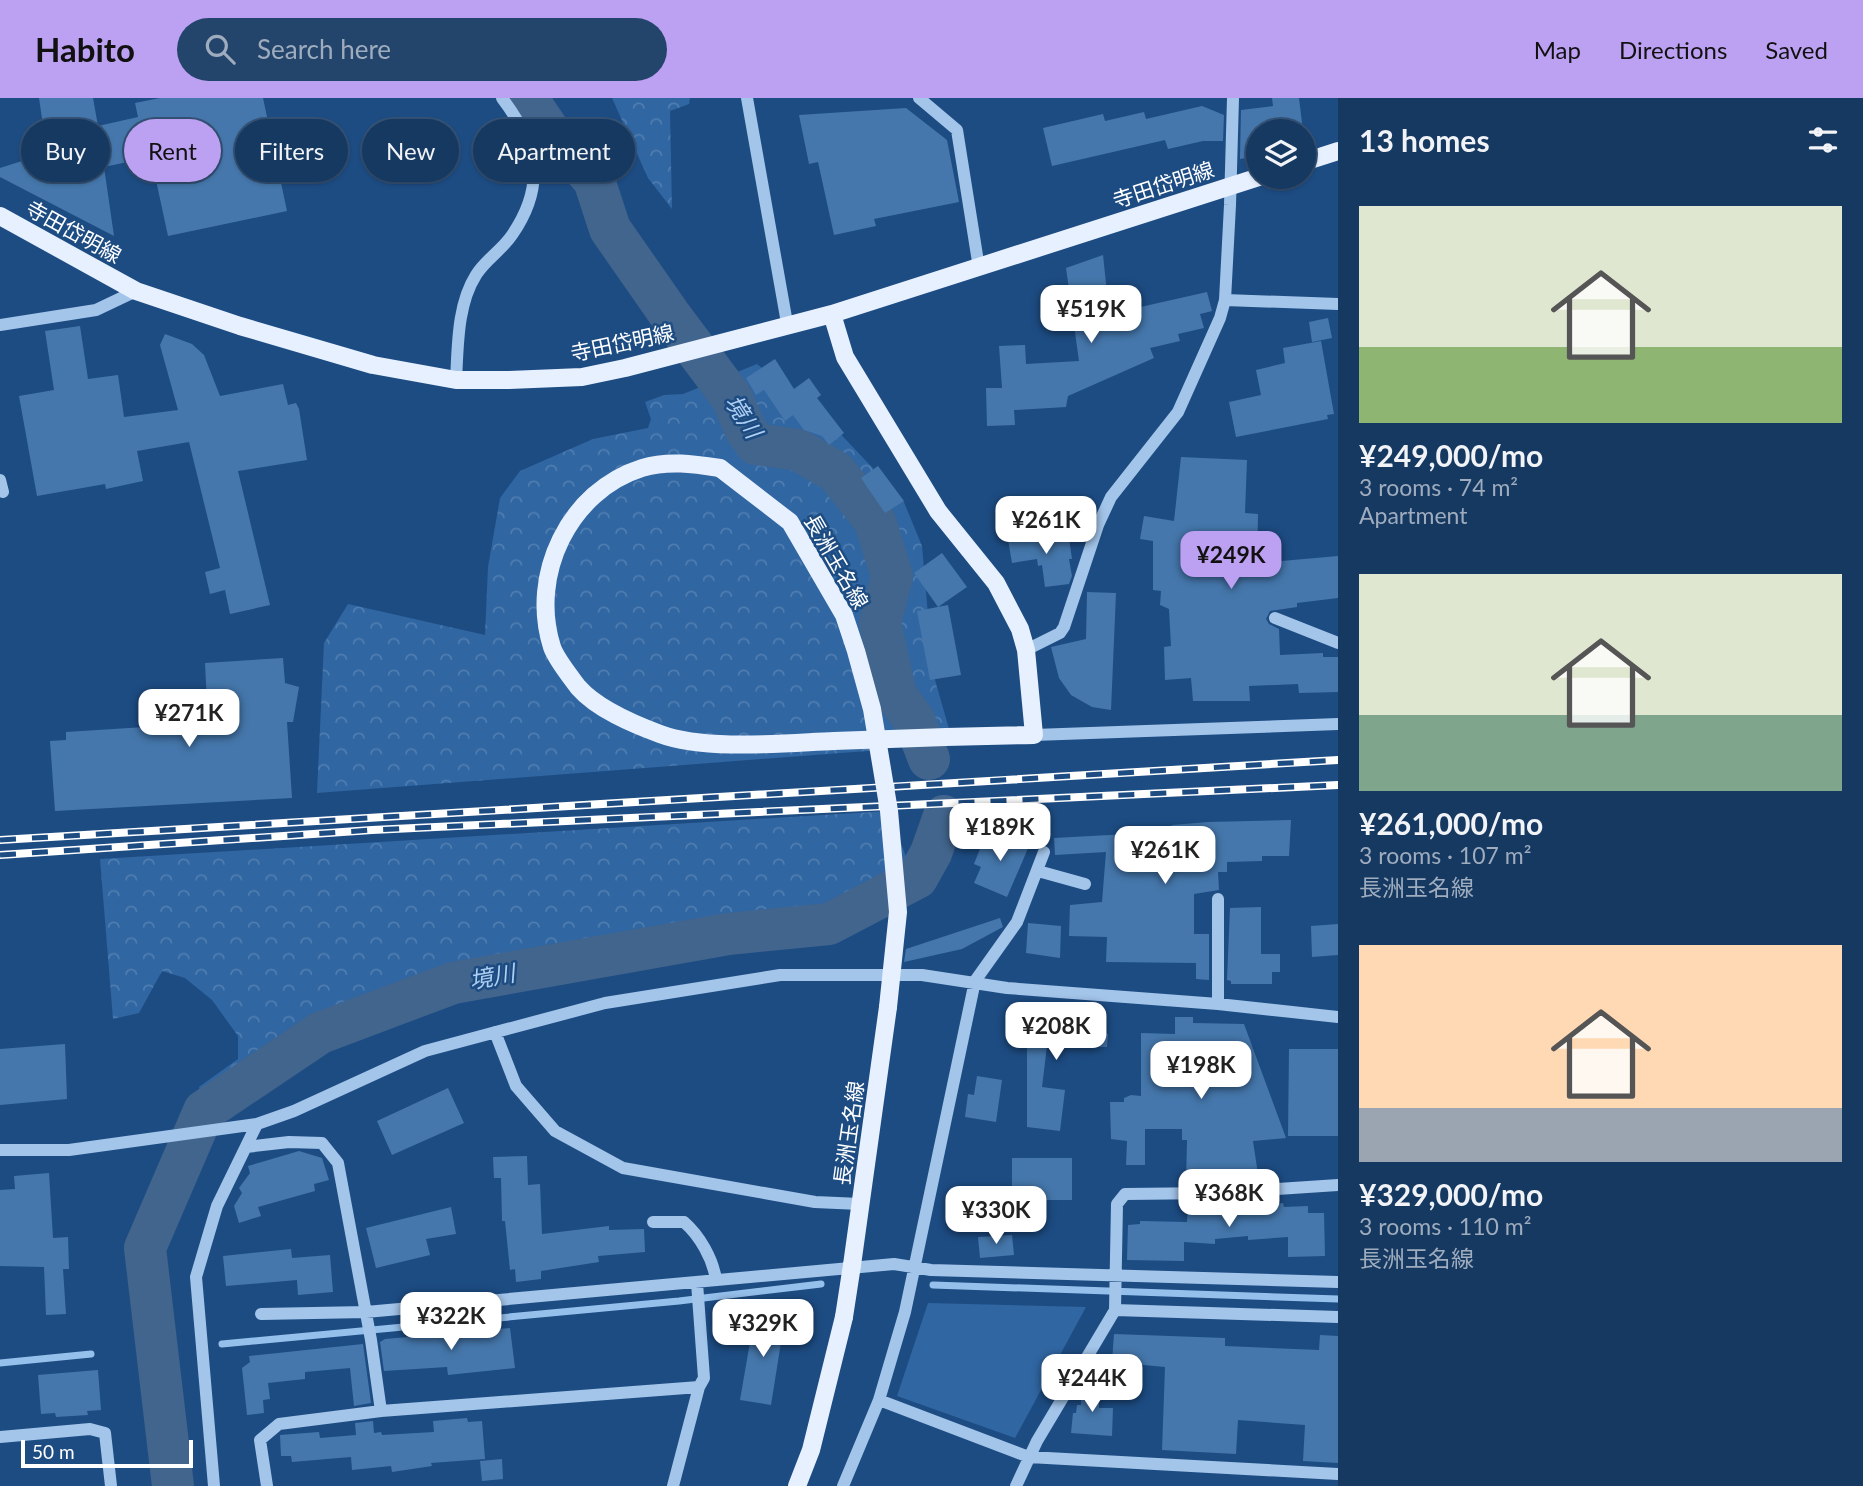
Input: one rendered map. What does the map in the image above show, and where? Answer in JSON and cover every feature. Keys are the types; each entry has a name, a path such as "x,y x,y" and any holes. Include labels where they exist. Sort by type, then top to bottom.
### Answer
{"main road":[{"path":"1316,158 1338,151"},
{"name":"寺田岱明線","path":"0,216 136,291 240,326 373,365 456,380 509,380 582,377 671,357 787,323 832,314 1246,181"},
{"path":"832,314 845,357 938,511 996,583 1020,629 1026,650 1034,735"},
{"name":"長洲玉名線","path":"797,1486 811,1450 844,1317 888,1007 898,912 889,811 872,709 844,615 790,522 720,468 681,462 642,468 605,487 582,505 548,568 544,592 552,648 580,688 615,714 662,735 691,741 774,743 910,738 1034,735"}],"street":[{"path":"456,380 463,308 476,275 512,236 526,208 534,180 532,150 523,126 502,98"},
{"path":"747,98 787,323"},
{"path":"919,98 957,130 979,268"},
{"path":"1026,650 1060,634 1097,525 1111,496 1178,412 1220,318 1225,300 1233,98"},
{"path":"0,325 96,310 136,291"},
{"path":"1225,300 1338,303"},
{"path":"1275,618 1338,643"},
{"path":"1034,735 1338,724"},
{"path":"843,1486 879,1400 916,1268 940,1136 975,981 1017,922 1044,852"},
{"path":"1038,871 1085,884"},
{"path":"1218,899 1218,1004"},
{"path":"0,1150 69,1150 257,1124 295,1111 425,1051 605,1003 780,975 922,975 1007,988 1218,1004 1338,1017"},
{"path":"495,1032 516,1086 555,1131 623,1168 815,1202 860,1204"},
{"path":"215,1486 196,1277 217,1206 257,1124"},
{"path":"246,1147 289,1142 321,1143 338,1163 367,1316 381,1410"},
{"path":"1016,1486 1115,1292 1117,1204 1125,1194 1216,1193 1338,1185"},
{"path":"653,1223 684,1222 690,1227 714,1264 716,1280"},
{"path":"261,1314 367,1316 698,1294 716,1280 894,1264 1338,1317"},
{"path":"1115,1292 1338,1282"},
{"path":"673,1486 699,1387 704,1378 698,1294"},
{"path":"267,1486 260,1440 279,1424 381,1410 699,1387"},
{"path":"879,1400 1029,1457 1338,1474"},
{"path":"0,1437 90,1429 105,1433 111,1486"}],"green space":[{"path":"612,98 690,98 689,104 670,111 672,209 648,178 635,149 635,119 621,119"},
{"path":"757,364 831,424 903,500 922,546 933,673 951,736 896,738 880,750 317,793 324,643 348,604 485,635 488,567 500,498 520,471 593,439 648,428 651,419 645,402 664,395 683,394"},
{"path":"889,811 918,889 829,924 728,934 453,983 320,1033 204,1111 199,1087 238,1059 238,1036 212,1000 185,978 162,971 139,1013 113,1019 100,859"},
{"path":"928,1303 1086,1307 1015,1438 897,1396"}],"building":[{"path":"39,98 93,98 97,119 42,119"},
{"path":"160,98 263,98 267,119 235,119 235,182 281,182 287,211 168,236 156,182 221,182 221,119 129,119 138,117 135,103"},
{"path":"1272,98 1299,98 1302,119 1246,119 1246,158 1240,159 1241,110 1273,106"},
{"path":"1202,106 1224,115 1223,141 1203,141 1168,149 1165,140 1052,166 1043,128 1103,114 1105,121 1144,112 1146,119"},
{"path":"906,108 947,140 959,202 874,219 876,226 834,235 818,162 809,164 799,115"},
{"path":"124,120 124,163 110,166 110,123"},
{"path":"21,161 21,182 106,182 114,236 0,177 0,168"},
{"path":"1103,255 1107,293 1112,292 1114,313 1207,292 1212,311 1200,314 1204,328 1178,334 1180,341 1150,348 1154,358 1068,396 1066,407 1014,410 1015,425 987,426 986,388 1002,388 999,346 1025,345 1026,364 1079,361 1066,268"},
{"path":"1328,318 1332,338 1312,342 1309,322"},
{"path":"80,326 88,379 118,375 124,417 178,410 160,345 165,334 192,344 204,355 220,396 283,384 288,405 296,403 307,460 238,471 270,605 230,614 225,590 210,594 205,572 220,568 189,442 137,451 143,481 106,489 105,484 37,496 19,396 54,390 45,331"},
{"path":"1321,341 1334,414 1327,415 1328,419 1236,437 1229,402 1261,395 1256,370 1285,363 1283,348"},
{"path":"775,359 794,389 809,378 821,395 817,398 844,433 829,445 822,436 804,430 793,415 785,421 764,390 756,395 746,378"},
{"path":"1181,457 1247,460 1245,513 1258,514 1257,563 1338,556 1338,598 1297,603 1297,607 1270,611 1266,619 1269,624 1279,629 1280,655 1323,653 1323,657 1338,657 1338,692 1299,693 1298,684 1249,686 1250,701 1193,701 1191,678 1165,680 1164,647 1171,646 1169,609 1160,605 1161,591 1153,590 1153,541 1140,539 1144,516 1174,521"},
{"path":"878,466 904,501 885,513 861,478"},
{"path":"1068,531 1072,559 1069,559 1072,576 1069,584 1045,587 1042,565 1038,566 1037,559 1012,563 1008,540"},
{"path":"942,553 967,587 938,607 914,573"},
{"path":"1087,592 1116,593 1111,710 1092,707 1071,695 1059,678 1051,647 1086,639"},
{"path":"948,605 961,675 930,680 917,611"},
{"path":"283,658 285,683 299,687 293,722 287,722 292,798 55,811 50,741 66,740 66,732 208,723 205,663"},
{"path":"1291,820 1289,856 1262,856 1262,861 1227,862 1227,872 1218,872 1219,890 1194,894 1194,934 1209,934 1209,980 1196,979 1196,963 1106,962 1107,937 1069,936 1070,905 1102,902 1106,852 1055,855 1054,838 1165,832 1172,825 1208,822"},
{"path":"993,830 1029,846 1007,897 974,883 981,867 974,864 983,841 988,843"},
{"path":"1261,907 1261,954 1280,954 1280,972 1272,972 1272,984 1231,984 1231,981 1227,980 1230,908"},
{"path":"1000,918 1003,927 962,949 904,962 906,949"},
{"path":"1028,923 1061,926 1060,958 1026,953"},
{"path":"1338,924 1338,955 1312,957 1311,926"},
{"path":"1065,1007 1100,1008 1099,1033 1108,1034 1107,1047 1047,1046 1042,1087 1065,1090 1060,1131 1027,1127 1027,1025 1065,1029"},
{"path":"1175,1017 1193,1017 1193,1023 1244,1024 1286,1138 1253,1141 1259,1181 1186,1184 1187,1140 1182,1140 1182,1129 1145,1129 1145,1165 1126,1165 1127,1141 1111,1139 1110,1102 1124,1102 1124,1098 1131,1095 1141,1096 1141,1033 1175,1034"},
{"path":"65,1044 67,1099 0,1105 0,1049"},
{"path":"1289,1049 1338,1049 1338,1136 1288,1136"},
{"path":"977,1076 1002,1080 996,1122 965,1117 968,1094 974,1095"},
{"path":"448,1088 464,1123 392,1155 377,1121"},
{"path":"299,1151 322,1158 329,1180 314,1184 315,1191 258,1207 261,1216 239,1223 234,1206 242,1193 239,1188 250,1173 248,1166"},
{"path":"527,1156 528,1185 540,1184 542,1234 609,1226 609,1230 644,1229 645,1252 598,1256 599,1262 541,1271 541,1279 516,1282 515,1269 510,1270 505,1221 502,1221 501,1178 494,1178 493,1157"},
{"path":"1012,1158 1072,1158 1072,1200 1012,1200"},
{"path":"49,1173 53,1238 68,1237 69,1269 63,1269 66,1314 46,1315 44,1267 0,1266 0,1190 15,1189 14,1176"},
{"path":"1261,1199 1262,1205 1283,1203 1284,1207 1308,1206 1308,1213 1324,1213 1325,1256 1288,1257 1288,1237 1248,1240 1248,1236 1215,1239 1215,1244 1184,1242 1184,1261 1127,1260 1128,1225 1140,1224 1140,1221 1187,1222 1188,1202"},
{"path":"451,1207 456,1234 426,1239 430,1255 376,1268 366,1228"},
{"path":"1012,1235 1014,1255 980,1258 978,1237"},
{"path":"291,1249 292,1258 330,1255 333,1292 298,1295 297,1280 226,1286 223,1256"},
{"path":"755,1313 785,1317 771,1405 740,1400"},
{"path":"510,1328 515,1368 448,1375 447,1367 384,1371 380,1342 385,1339"},
{"path":"1114,1334 1225,1338 1225,1346 1319,1350 1320,1335 1338,1336 1338,1463 1303,1461 1305,1425 1238,1420 1236,1454 1162,1450 1165,1367 1112,1362"},
{"path":"363,1344 371,1403 354,1406 350,1368 305,1372 305,1379 268,1383 270,1399 263,1400 264,1413 247,1415 242,1368 250,1362 249,1356"},
{"path":"98,1370 101,1410 87,1411 88,1415 56,1417 55,1413 41,1414 38,1375"},
{"path":"1081,1384 1099,1385 1099,1408 1113,1408 1112,1436 1071,1433 1073,1413 1076,1413 1077,1405 1081,1405"},
{"path":"467,1418 468,1422 482,1421 485,1459 431,1463 432,1466 392,1472 391,1466 352,1470 351,1457 292,1462 291,1456 281,1456 280,1435 319,1432 320,1438 356,1435 355,1423 373,1421 374,1433 381,1432 382,1435 434,1432 433,1421"},
{"path":"502,1459 503,1479 482,1481 480,1461"}],"waterway":[{"name":"境川","path":"527,98 547,128 594,180 610,229 732,398 745,429 756,444 798,450 836,472 875,521 892,576 880,623 896,695 914,720 929,759"},
{"name":"境川","path":"173,1486 145,1248 204,1111 320,1033 453,983 728,934 829,924 917,878 931,853 944,816"},
{"path":"222,1344 679,1301 821,1284"},
{"path":"933,1285 1338,1299"},
{"path":"0,1363 91,1354"}],"railway":[{"path":"0,840 1338,760"},
{"path":"0,855 372,830 1338,785"}]}
